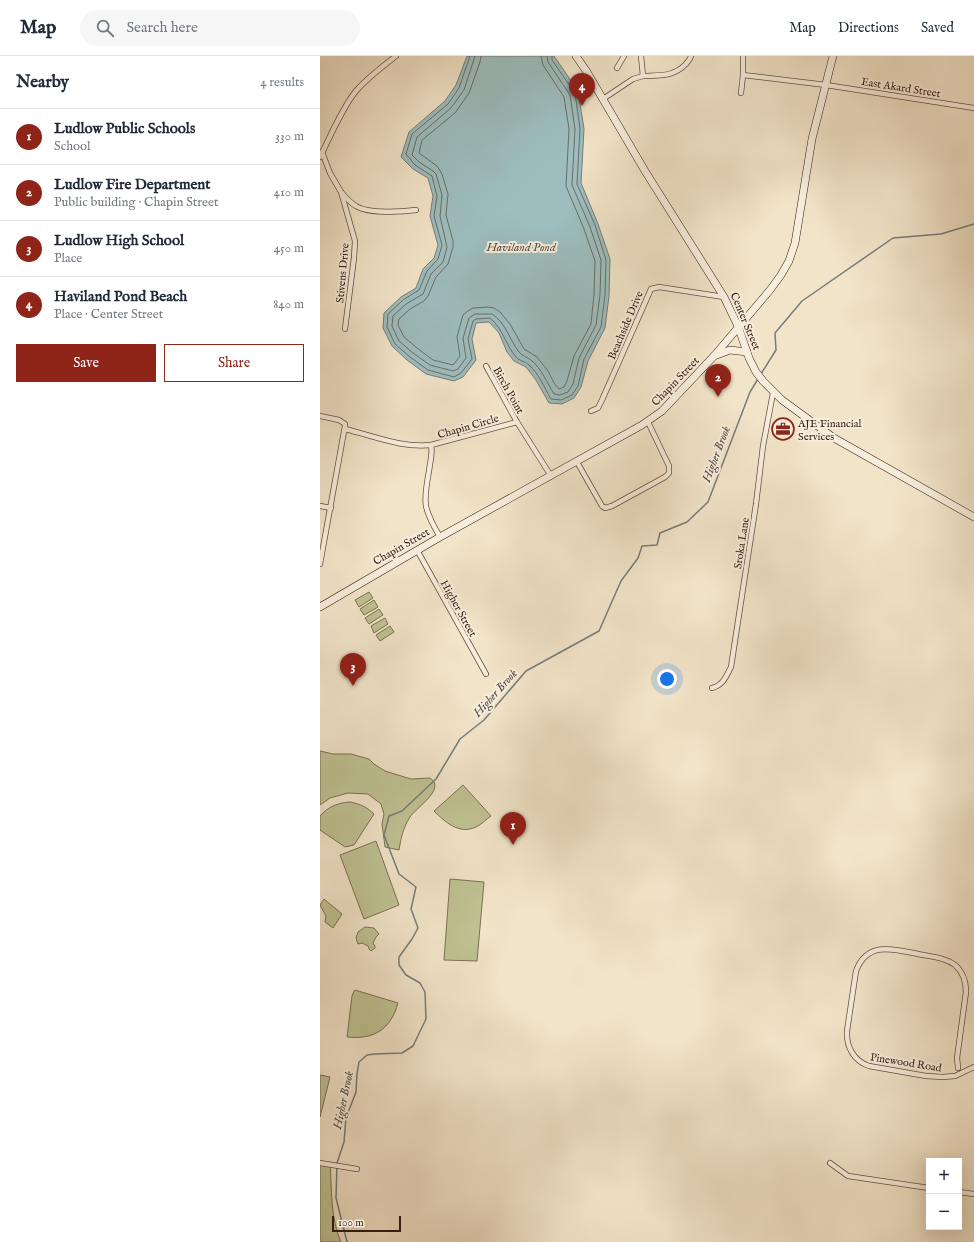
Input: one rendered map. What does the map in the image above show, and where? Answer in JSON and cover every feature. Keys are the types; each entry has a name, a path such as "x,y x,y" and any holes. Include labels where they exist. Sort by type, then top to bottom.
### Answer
{"main road":[{"name":"Center Street","path":"576,56 724,297 738,326 747,352 758,375 763,381 773,392 800,414 834,438 974,517"},
{"name":"Chapin Street","path":"320,607 440,536 648,422 662,411 714,356 770,289 781,275 789,261 795,242 812,139 833,56"},
{"path":"714,356 730,350 747,352"}],"street":[{"path":"321,155 356,91 396,56"},
{"path":"617,68 624,56"},
{"path":"641,56 644,76"},
{"path":"603,99 634,79 644,76 668,75 680,70 691,59 691,56"},
{"path":"741,93 743,56"},
{"name":"East Akard Street","path":"743,74 826,85 974,108"},
{"name":"Stivens Drive","path":"321,155 341,192 354,241 354,258 345,329"},
{"path":"341,192 357,207 365,210 387,212 416,210"},
{"name":"Beachside Drive","path":"591,411 598,408 602,400 651,289 659,287 724,297"},
{"name":"Birch Point","path":"486,366 517,422"},
{"name":"Sroka Lane","path":"712,688 723,682 730,667 763,446 773,392"},
{"path":"320,416 342,421 345,424 320,564"},
{"path":"517,422 551,476"},
{"name":"Chapin Circle","path":"440,536 430,521 425,506 424,497 432,455 431,445 517,422"},
{"path":"577,462 602,506 605,508 614,505 665,477 669,473 669,466 648,422"},
{"path":"345,430 405,445 431,445"},
{"path":"320,506 331,508"},
{"name":"Higher Street","path":"417,550 486,674"},
{"name":"Pinewood Road","path":"958,1068 957,1058 966,987 964,978 958,968 945,959 893,949 880,949 868,954 856,972 847,1031 849,1047 856,1058 862,1063 873,1067 933,1077 955,1076 974,1068"},
{"path":"320,1163 357,1169"},
{"path":"830,1163 848,1176 926,1188"},
{"path":"962,1192 974,1194"}],"green space":[{"path":"369,592 373,598 359,607 355,600"},
{"path":"374,600 378,607 364,615 360,609"},
{"path":"379,609 383,615 369,624 365,618"},
{"path":"385,618 388,624 374,633 371,626"},
{"path":"390,626 394,632 380,641 376,635"},
{"path":"320,751 333,754 351,754 369,759 385,771 411,779 430,778 434,782 435,786 430,796 410,817 402,837 399,850 385,847 382,824 384,814 381,804 368,794 348,793 330,798 320,805"},
{"path":"463,785 491,816 478,826 470,829 453,826 434,811"},
{"path":"350,802 369,809 374,814 354,845 345,847 320,830 320,816 333,806"},
{"path":"376,841 399,905 364,919 340,855"},
{"path":"450,879 484,882 477,961 444,960"},
{"path":"324,899 342,914 333,928 325,922 326,916 320,905"},
{"path":"365,927 374,928 379,934 373,943 375,948 371,951 368,946 362,943 358,944 356,938 358,932"},
{"path":"355,990 398,1003 391,1020 386,1026 380,1031 365,1037 347,1037 352,996"},
{"path":"320,1075 330,1077 320,1117"},
{"path":"320,1162 330,1163 333,1213 341,1242 320,1242"}],"water":[{"name":"Haviland Pond","path":"467,56 554,56 578,91 584,129 581,183 598,224 610,259 609,296 605,328 588,361 581,387 574,398 562,404 549,403 536,380 526,367 514,361 507,352 499,333 489,322 476,323 472,339 476,360 463,377 454,381 426,374 407,360 392,346 383,328 384,313 401,297 416,288 423,269 434,258 438,245 430,216 433,196 428,178 413,169 401,157 409,132 445,101 456,85"}],"waterway":[{"name":"Higher Brook","path":"761,374 776,350 775,333 802,301 893,238 941,234 974,224"},
{"name":"Higher Brook","path":"347,1242 336,1198 337,1163 344,1142 346,1118 356,1092 359,1062 367,1055 402,1053 413,1046 426,1019 425,992 420,983 406,975 399,965 399,957 418,928 411,909 416,887 399,874 384,835 389,816 402,811 436,779 460,739 484,720 526,671 599,631 621,581 638,558 642,546 657,545 660,533 687,522 708,502 750,392 758,379"}],"place":[{"name":"Haviland Pond Beach","path":"582,106"},
{"name":"Ludlow Fire Department","path":"718,397"},
{"name":"AJE Financial Services","path":"783,429"},
{"name":"Ludlow High School","path":"353,686"},
{"name":"Ludlow Public Schools","path":"513,845"}]}
